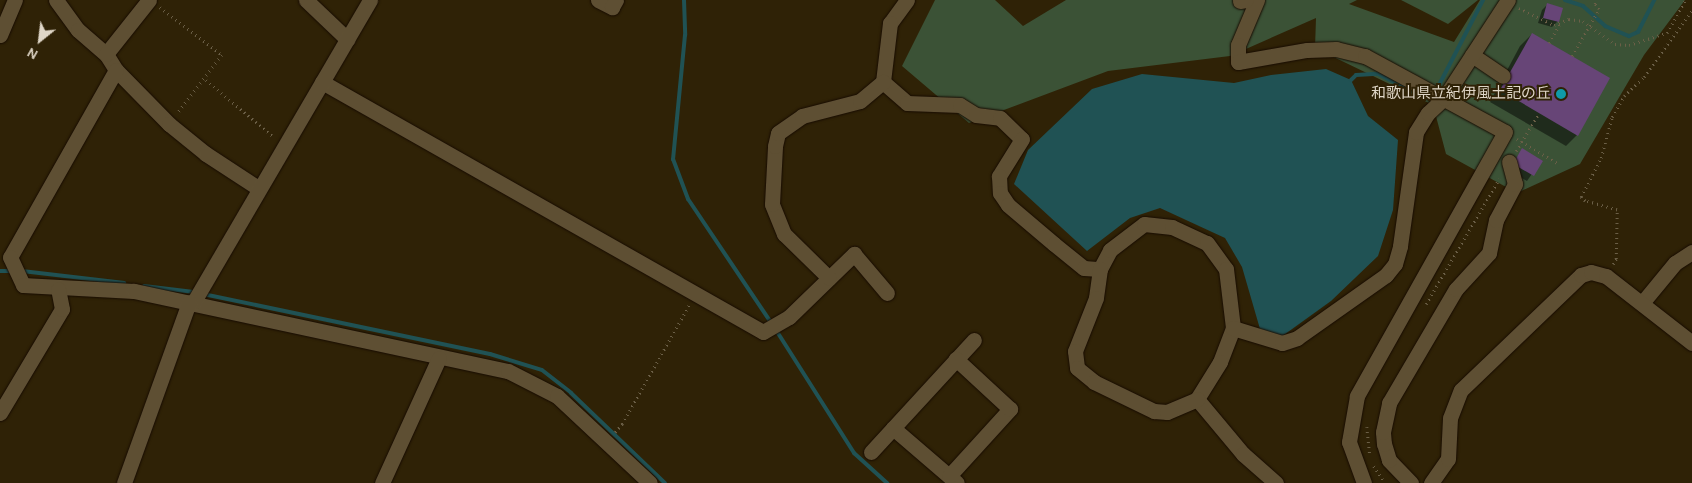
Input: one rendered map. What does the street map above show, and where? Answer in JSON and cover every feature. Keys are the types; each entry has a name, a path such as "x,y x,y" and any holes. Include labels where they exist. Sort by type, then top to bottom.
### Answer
{"street":[{"path":"0,35 16,0"},
{"path":"56,0 78,30 106,54 116,70 169,124 206,154 258,188"},
{"path":"306,0 347,39"},
{"path":"124,483 191,302 233,238 258,188 370,0"},
{"path":"598,0 612,7 616,0"},
{"path":"829,278 784,234 772,204 775,146 778,133 802,116 860,101 883,82 890,24 907,0"},
{"path":"1257,0 1238,45 1238,62 1307,50 1336,49 1365,56 1505,132 1357,396 1349,442 1364,483"},
{"path":"106,54 153,3"},
{"path":"1233,328 1282,343 1297,338 1386,275 1395,264 1400,246 1416,132 1428,113 1444,98 1506,3"},
{"path":"1472,56 1503,76"},
{"path":"116,70 7,259 22,285 58,289 134,291 439,358 508,371 557,396 650,483"},
{"path":"322,82 763,332 789,317 854,254 887,293"},
{"path":"883,82 907,103 960,105 976,114 1000,118 1022,138 999,176 1000,193 1008,205 1084,268 1100,269"},
{"path":"1410,483 1389,460 1384,444 1383,432 1389,403 1456,289 1489,253 1496,220 1515,184 1509,162"},
{"path":"1144,224 1172,227 1207,243 1226,269 1233,328 1220,362 1197,399 1167,412 1154,412 1094,382 1077,368 1075,352 1096,298 1100,269 1110,250 1144,224"},
{"path":"1642,303 1675,263 1692,252"},
{"path":"1431,483 1448,459 1450,418 1461,390 1471,377 1581,274 1592,272 1606,276 1692,344"},
{"path":"0,413 62,309 58,289"},
{"path":"871,452 974,340"},
{"path":"382,483 439,358"},
{"path":"893,428 952,480 1010,410 956,360"},
{"path":"1197,399 1243,454 1276,483"}],"path":[{"path":"1572,56 1599,9 1595,4 1596,0"},
{"path":"1549,43 1559,25 1576,19 1589,25 1615,44 1652,39 1667,33 1685,0"},
{"path":"153,3 222,55 206,80 169,124"},
{"path":"1506,3 1559,25"},
{"path":"1606,276 1616,259 1617,210 1585,201 1581,197 1601,158 1612,117 1624,96 1644,77 1692,10"},
{"path":"206,80 284,145"},
{"path":"1505,132 1559,164"},
{"path":"622,424 695,294"}],"green space":[{"path":"935,0 995,0 1023,26 1066,0 1357,0 1349,4 1454,42 1480,0 1685,0 1644,55 1580,164 1517,193 1446,154 1433,105 1315,48 1316,18 1230,56 1108,71 969,123 902,66"},
{"path":"1401,0 1478,0 1448,24"}],"water":[{"path":"1326,69 1351,80 1368,116 1398,140 1393,210 1378,256 1331,301 1281,337 1260,329 1242,267 1225,238 1160,208 1130,218 1087,251 1014,184 1028,150 1092,89 1142,74 1234,83 1271,75"}],"building":[{"path":"1547,3 1563,8 1559,22 1543,18"},
{"path":"1532,33 1610,78 1578,136 1500,90"},
{"path":"1522,148 1543,161 1534,176 1513,164"}],"waterway":[{"path":"684,0 685,35 673,159 688,199 772,324"},
{"path":"1439,85 1483,0"},
{"path":"1565,0 1583,6 1605,26 1629,36 1638,32 1654,0"},
{"path":"1351,80 1356,75 1378,74 1426,98"},
{"path":"0,271 13,271"},
{"path":"22,271 124,283"},
{"path":"144,286 194,292"},
{"path":"203,294 490,354 542,370 571,393 665,483"},
{"path":"776,330 854,453 887,483"}],"place":[{"name":"和歌山県立紀伊風土記の丘","path":"1561,94"}]}
